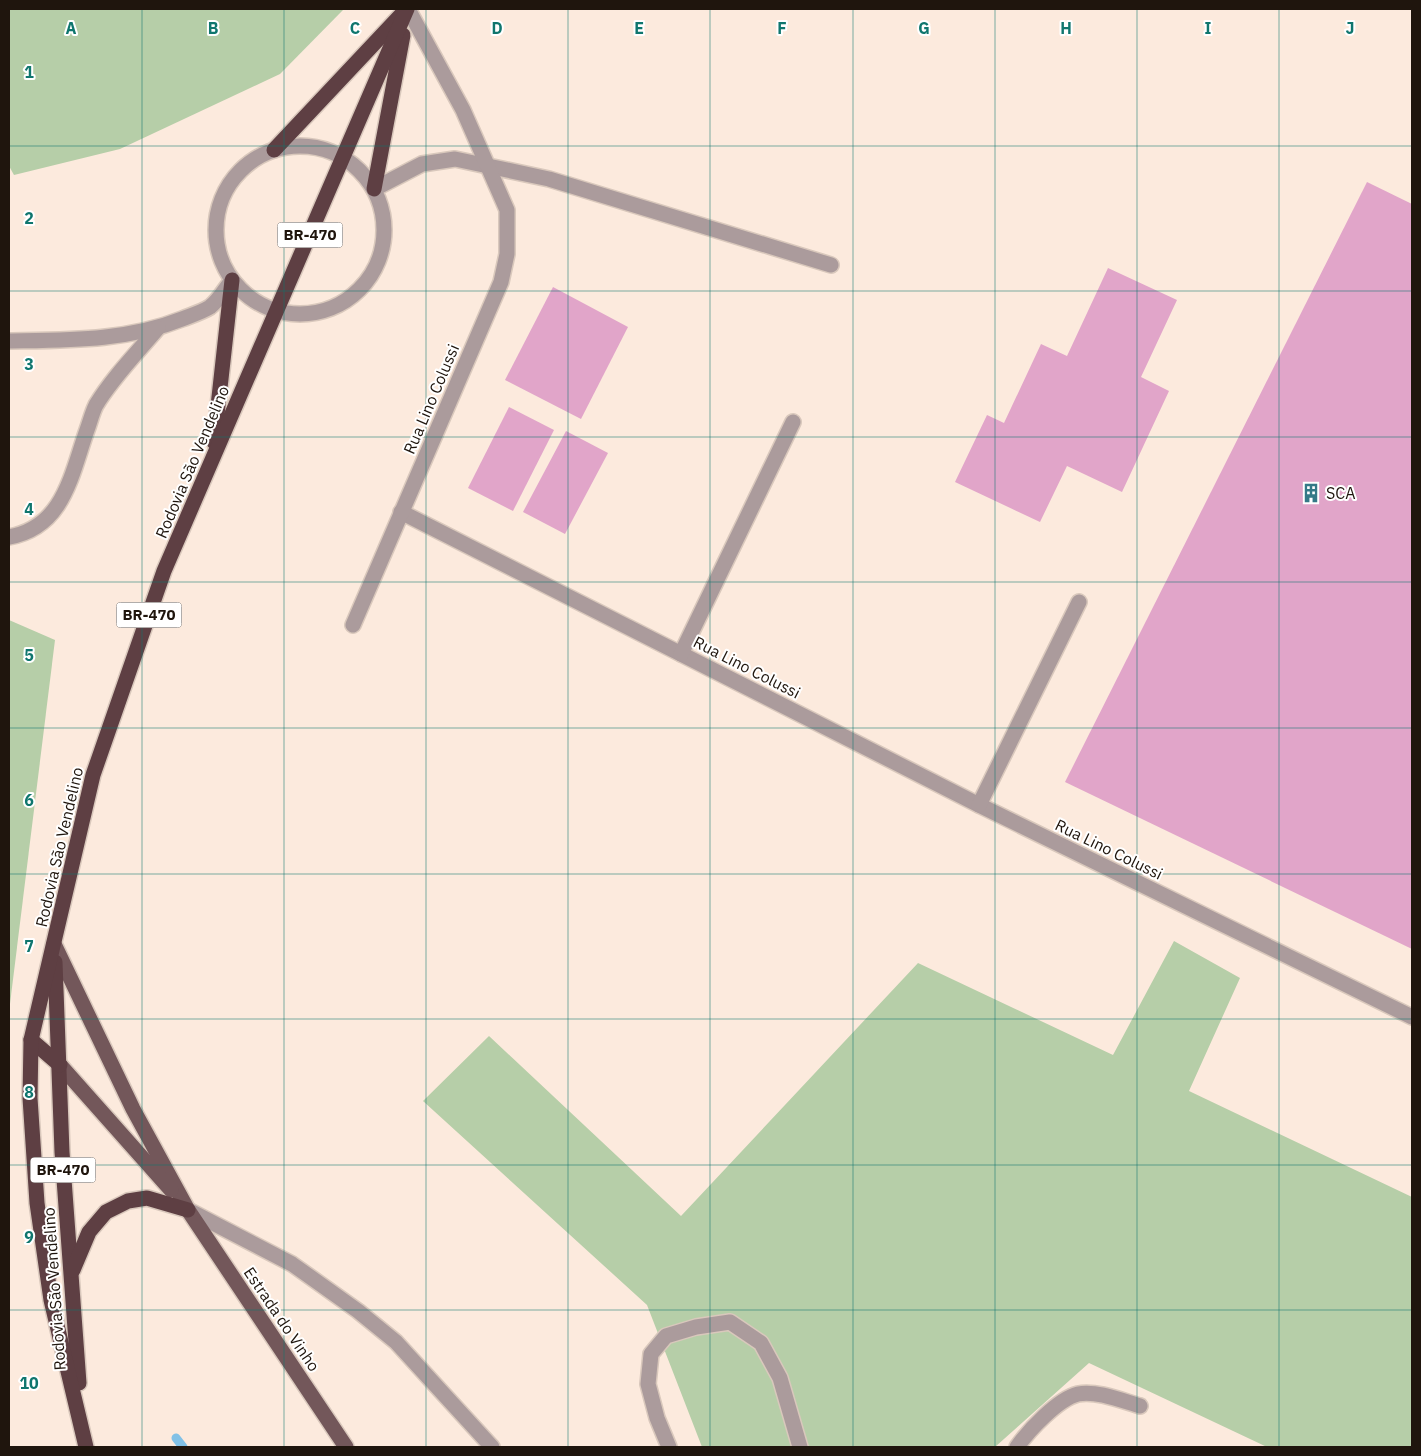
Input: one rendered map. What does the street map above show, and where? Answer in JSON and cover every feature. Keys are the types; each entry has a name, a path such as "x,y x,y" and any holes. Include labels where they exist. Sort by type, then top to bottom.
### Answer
{"highway":[{"path":"274,150 408,9"},
{"path":"374,189 408,9"},
{"name":"Rodovia São Vendelino","path":"86,1447 51,1300 36,1203 30,1098 31,1040 93,776 164,571 275,311 408,9"},
{"path":"212,458 232,280"},
{"name":"Rodovia São Vendelino","path":"54,944 62,1152 81,1422"},
{"path":"31,1040 60,1065"},
{"path":"72,1274 89,1232 106,1212 128,1201 147,1198 188,1210"}],"main road":[{"path":"54,944 133,1110 188,1210"},
{"path":"60,1065 188,1210"},
{"name":"Estrada do Vinho","path":"188,1210 346,1447"}],"street":[{"name":"Rua Lino Colussi","path":"408,9 463,110 507,210 507,254 501,282 401,512 979,805 1412,1017"},
{"path":"297,146 322,149 344,158 360,172 374,189 383,216 384,244 374,271 356,294 332,309 304,315 275,311 259,304 244,293 232,280 218,252 216,220 226,190 246,165 274,150 297,146"},
{"path":"374,189 422,164 455,159 549,179 831,266"},
{"path":"9,341 86,340 158,328 211,306 232,280"},
{"path":"9,537 22,534 46,521 62,501 95,407 116,377 158,328"},
{"path":"681,654 793,422"},
{"path":"353,626 401,512"},
{"path":"979,805 1079,602"},
{"path":"188,1210 292,1264 358,1311 396,1342 492,1447"},
{"path":"670,1447 657,1418 648,1384 651,1354 666,1336 696,1327 730,1322 761,1343 780,1378 800,1447"},
{"path":"1017,1447 1051,1408 1078,1394 1104,1395 1140,1406"}],"green space":[{"path":"9,9 344,9 280,74 120,149 14,175 9,166"},
{"path":"9,620 55,640 9,1012"},
{"path":"1174,941 1240,978 1189,1091 1412,1197 1412,1447 1267,1447 1089,1363 995,1447 702,1447 647,1305 423,1101 489,1036 681,1216 918,963 1113,1055"}],"building":[{"name":"SCA","path":"1367,182 1412,204 1412,949 1065,782"},
{"path":"1108,268 1177,300 1141,377 1169,391 1122,492 1067,466 1040,522 955,482 987,415 1004,423 1041,344 1067,356"},
{"path":"553,287 628,327 581,419 505,380"},
{"path":"509,407 554,430 513,511 468,488"},
{"path":"566,431 608,453 565,534 523,512"}],"waterway":[{"path":"176,1438 183,1447"}],"place":[{"name":"SCA","path":"1311,493"}]}
